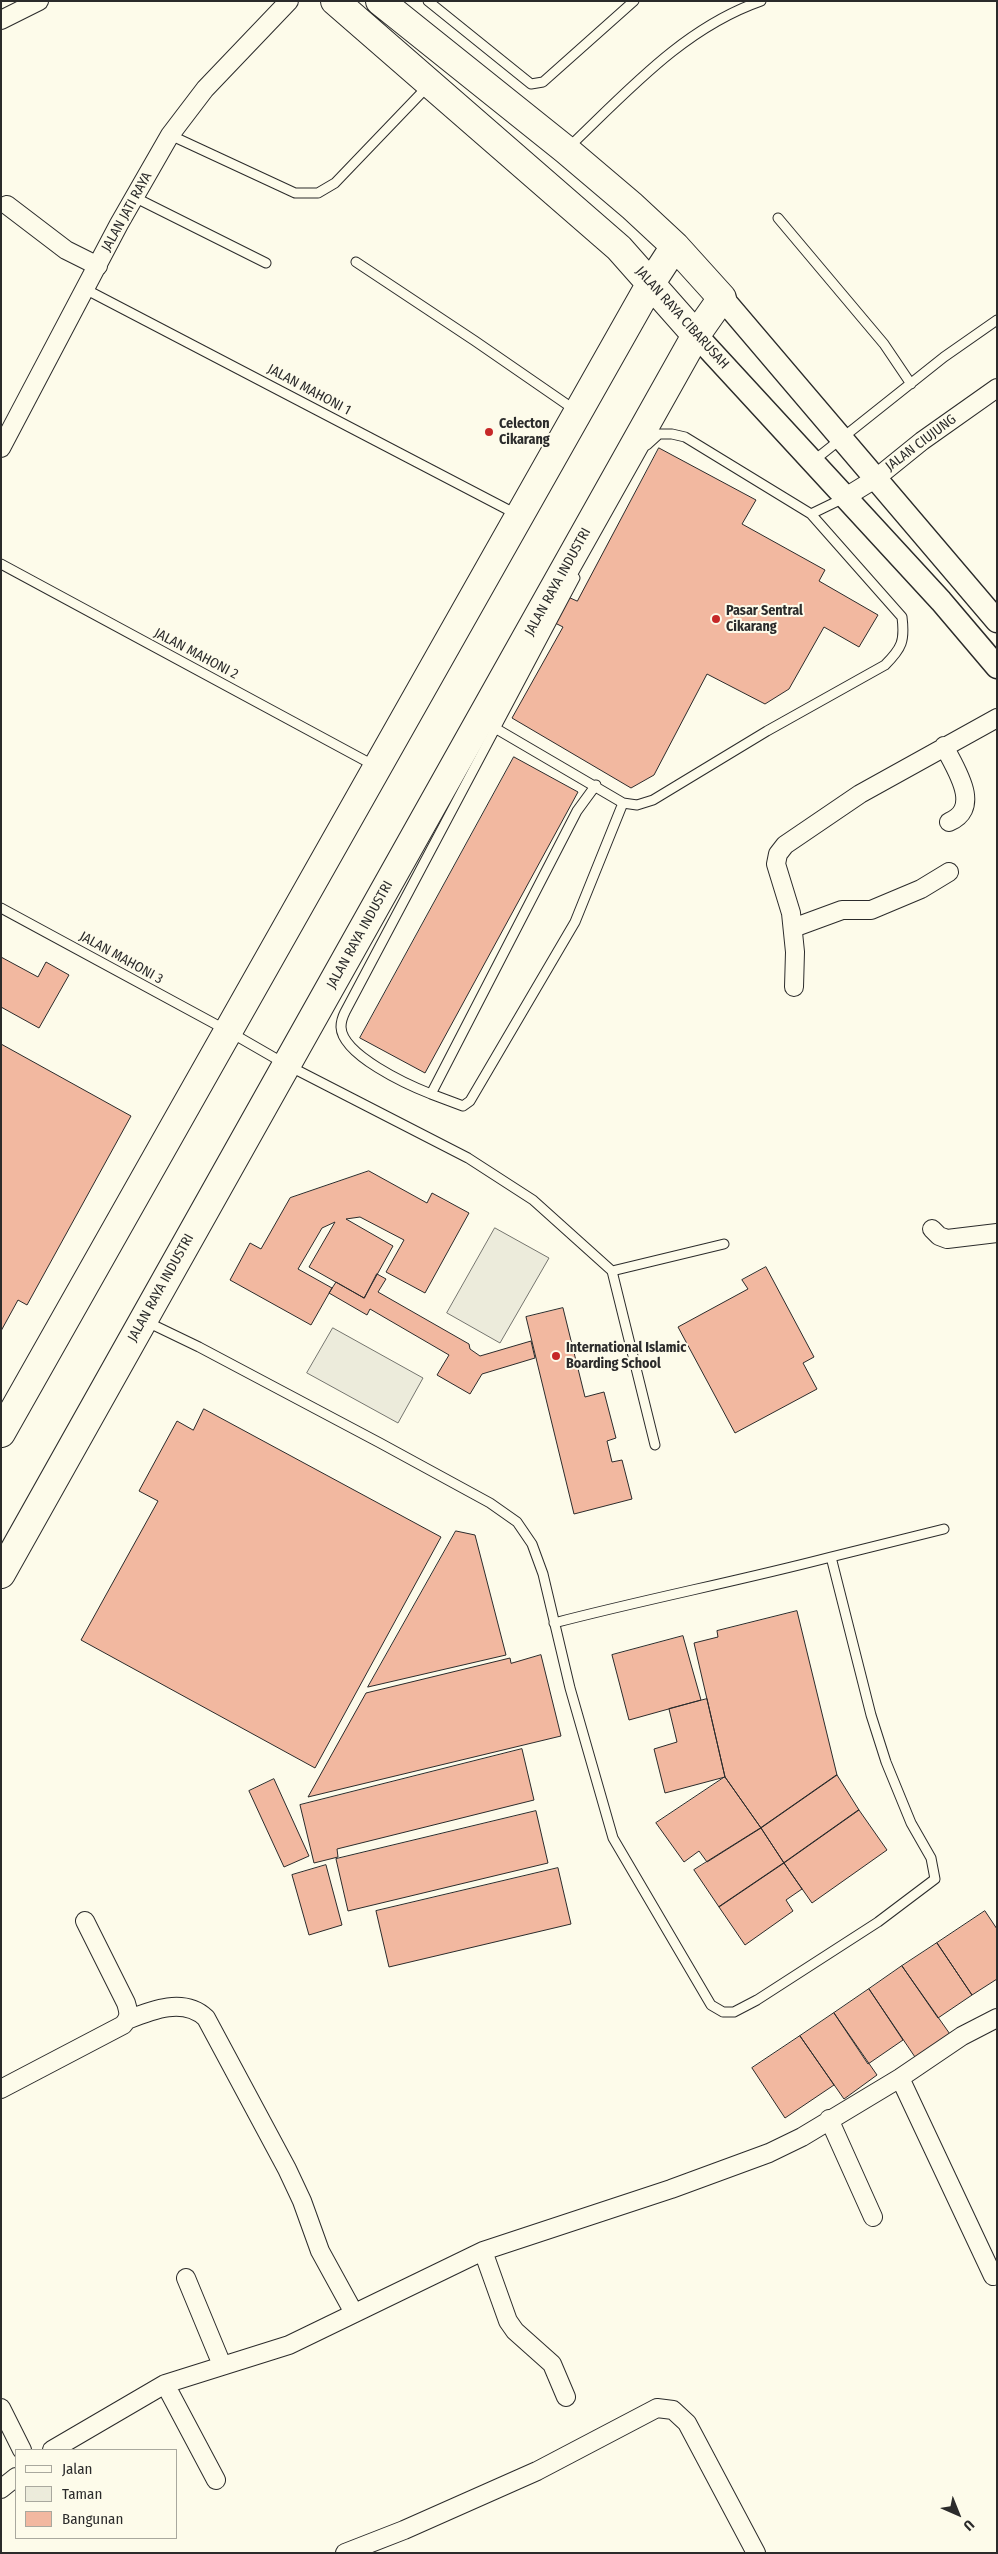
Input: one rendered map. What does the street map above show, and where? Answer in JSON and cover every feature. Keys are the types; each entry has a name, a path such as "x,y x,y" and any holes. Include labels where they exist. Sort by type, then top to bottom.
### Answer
{"main road":[{"name":"JALAN RAYA CIBARUSAH","path":"335,1 606,237 652,284 696,335"},
{"path":"380,1 566,150 675,246 722,298"},
{"path":"1,1433 675,246"},
{"name":"JALAN RAYA INDUSTRI","path":"1,1574 287,1065 488,724 696,335 722,298"}],"street":[{"path":"1,20 39,1"},
{"name":"JALAN JATI RAYA","path":"1,448 134,197 170,135 205,89 273,20 289,1"},
{"path":"7,205 66,250 98,266"},
{"path":"722,298 840,440 875,478 997,621"},
{"name":"JALAN RAYA CIBARUSAH","path":"696,335 844,498 941,600 997,667"},
{"name":"JALAN CIUJUNG","path":"844,498 875,478 922,441 997,388"},
{"path":"794,987 795,952 793,928 791,913 776,864 778,854 785,845 860,794 997,718"},
{"path":"944,746 963,784 966,803 960,817 949,822"},
{"path":"793,928 842,910 871,910 921,889 949,872"},
{"path":"932,1229 939,1236 947,1239 997,1233"},
{"path":"85,1921 126,2003 129,2014 128,2020"},
{"path":"1,2089 123,2025 128,2020 152,2009 168,2006 199,2012 206,2018 286,2169 302,2202 320,2251 354,2313"},
{"path":"54,2449 165,2384 288,2345 483,2251 742,2164 802,2137 828,2119 900,2078 962,2036 997,2018"},
{"path":"900,2078 994,2276"},
{"path":"828,2119 873,2217"},
{"path":"483,2251 508,2321 514,2331 552,2364 566,2397"},
{"path":"186,2278 222,2365"},
{"path":"165,2384 216,2480"},
{"path":"1,2408 22,2449"},
{"path":"345,2553 404,2530 537,2471 657,2408 673,2410 687,2423 756,2553"},
{"path":"1,2489 15,2478"}],"lane":[{"path":"428,1 531,84 536,84 542,82 634,1"},
{"path":"566,150 670,52 743,7 761,1"},
{"path":"170,135 295,193 318,193 335,183 431,83"},
{"path":"134,197 266,263"},
{"path":"778,218 884,344 911,384"},
{"path":"356,262 475,340 580,413"},
{"name":"JALAN MAHONI 1","path":"86,289 520,516"},
{"path":"812,462 911,384 997,320"},
{"path":"488,724 596,785 623,803 637,805 653,800 768,730 885,664 897,652 904,636 902,617 811,514 685,438 672,434 659,434 650,440 644,450"},
{"path":"811,514 844,498"},
{"name":"JALAN MAHONI 2","path":"1,564 377,768"},
{"path":"579,571 488,724 345,1012 341,1026 344,1039 355,1052 408,1085 456,1105 463,1106 470,1101 575,922 623,803"},
{"path":"431,1094 577,811 596,785"},
{"name":"JALAN MAHONI 3","path":"1,908 287,1065 468,1158 505,1180 533,1200 612,1270"},
{"path":"655,1445 612,1270 724,1244"},
{"path":"143,1320 199,1347 380,1443 490,1503 517,1522 537,1554 551,1602 554,1623 578,1719 613,1838 711,2005 723,2012 734,2012 757,2000 878,1922 935,1879 931,1858 912,1823 886,1762 871,1715 831,1557"},
{"path":"554,1623 639,1601 785,1570 944,1529"}],"green space":[{"path":"495,1228 549,1258 500,1343 447,1313"},
{"path":"333,1328 423,1378 398,1423 307,1373"}],"building":[{"name":"Pasar Sentral Cikarang","path":"659,448 756,500 742,524 825,570 819,581 878,615 859,647 824,627 789,689 765,704 707,674 654,775 631,788 512,718 563,627 555,623 568,597 577,601"},
{"path":"514,757 578,792 425,1073 360,1038"},
{"path":"1,957 38,977 46,962 69,975 39,1028 1,1007"},
{"path":"1,1044 131,1116 27,1305 18,1300 1,1331"},
{"path":"369,1171 427,1203 432,1193 469,1213 425,1293 386,1272 404,1240 360,1217 346,1219 393,1246 364,1298 309,1267 335,1222 322,1228 298,1269 332,1288 311,1325 230,1280 250,1243 261,1249 290,1198"},
{"path":"766,1267 814,1357 803,1363 817,1389 735,1433 678,1327 748,1289 742,1280"},
{"path":"377,1274 386,1279 378,1292 469,1344 470,1349 480,1356 531,1341 535,1358 482,1374 470,1394 437,1375 449,1355 370,1309 367,1315 329,1293 336,1282 364,1298"},
{"path":"563,1308 585,1397 604,1392 616,1438 607,1441 612,1462 622,1460 632,1499 574,1514 526,1317"},
{"path":"204,1409 441,1537 315,1768 81,1640 158,1501 139,1491 177,1421 193,1430"},
{"path":"456,1531 475,1535 506,1655 368,1687"},
{"path":"797,1611 837,1775 761,1828 725,1777 694,1643 718,1637 717,1631"},
{"path":"683,1636 701,1700 629,1720 612,1655"},
{"path":"541,1655 561,1736 308,1797 366,1693 510,1658 511,1663"},
{"path":"707,1699 725,1777 665,1793 654,1749 677,1742 669,1709"},
{"path":"522,1749 534,1800 337,1849 338,1857 314,1863 300,1805"},
{"path":"837,1775 859,1810 784,1863 761,1828"},
{"path":"725,1777 761,1828 707,1862 699,1851 684,1862 656,1823"},
{"path":"274,1779 309,1856 284,1867 249,1791"},
{"path":"859,1810 887,1850 812,1903 784,1863"},
{"path":"536,1811 548,1863 348,1911 336,1859"},
{"path":"761,1828 784,1863 719,1907 694,1870"},
{"path":"784,1863 802,1889 786,1900 793,1911 745,1945 719,1907"},
{"path":"326,1865 342,1925 309,1935 292,1875"},
{"path":"558,1868 571,1924 389,1967 376,1911"},
{"path":"985,1911 997,1929 997,1979 972,1995 937,1943"},
{"path":"937,1943 972,1995 938,2018 902,1966"},
{"path":"902,1966 952,2037 917,2060 869,1989"},
{"path":"869,1989 903,2040 868,2064 834,2013"},
{"path":"834,2013 877,2075 844,2099 800,2036"},
{"path":"800,2036 834,2085 785,2118 752,2068"}],"place":[{"name":"Celecton Cikarang","path":"489,432"},
{"name":"Pasar Sentral Cikarang","path":"716,619"},
{"name":"International Islamic Boarding School","path":"556,1356"}]}
